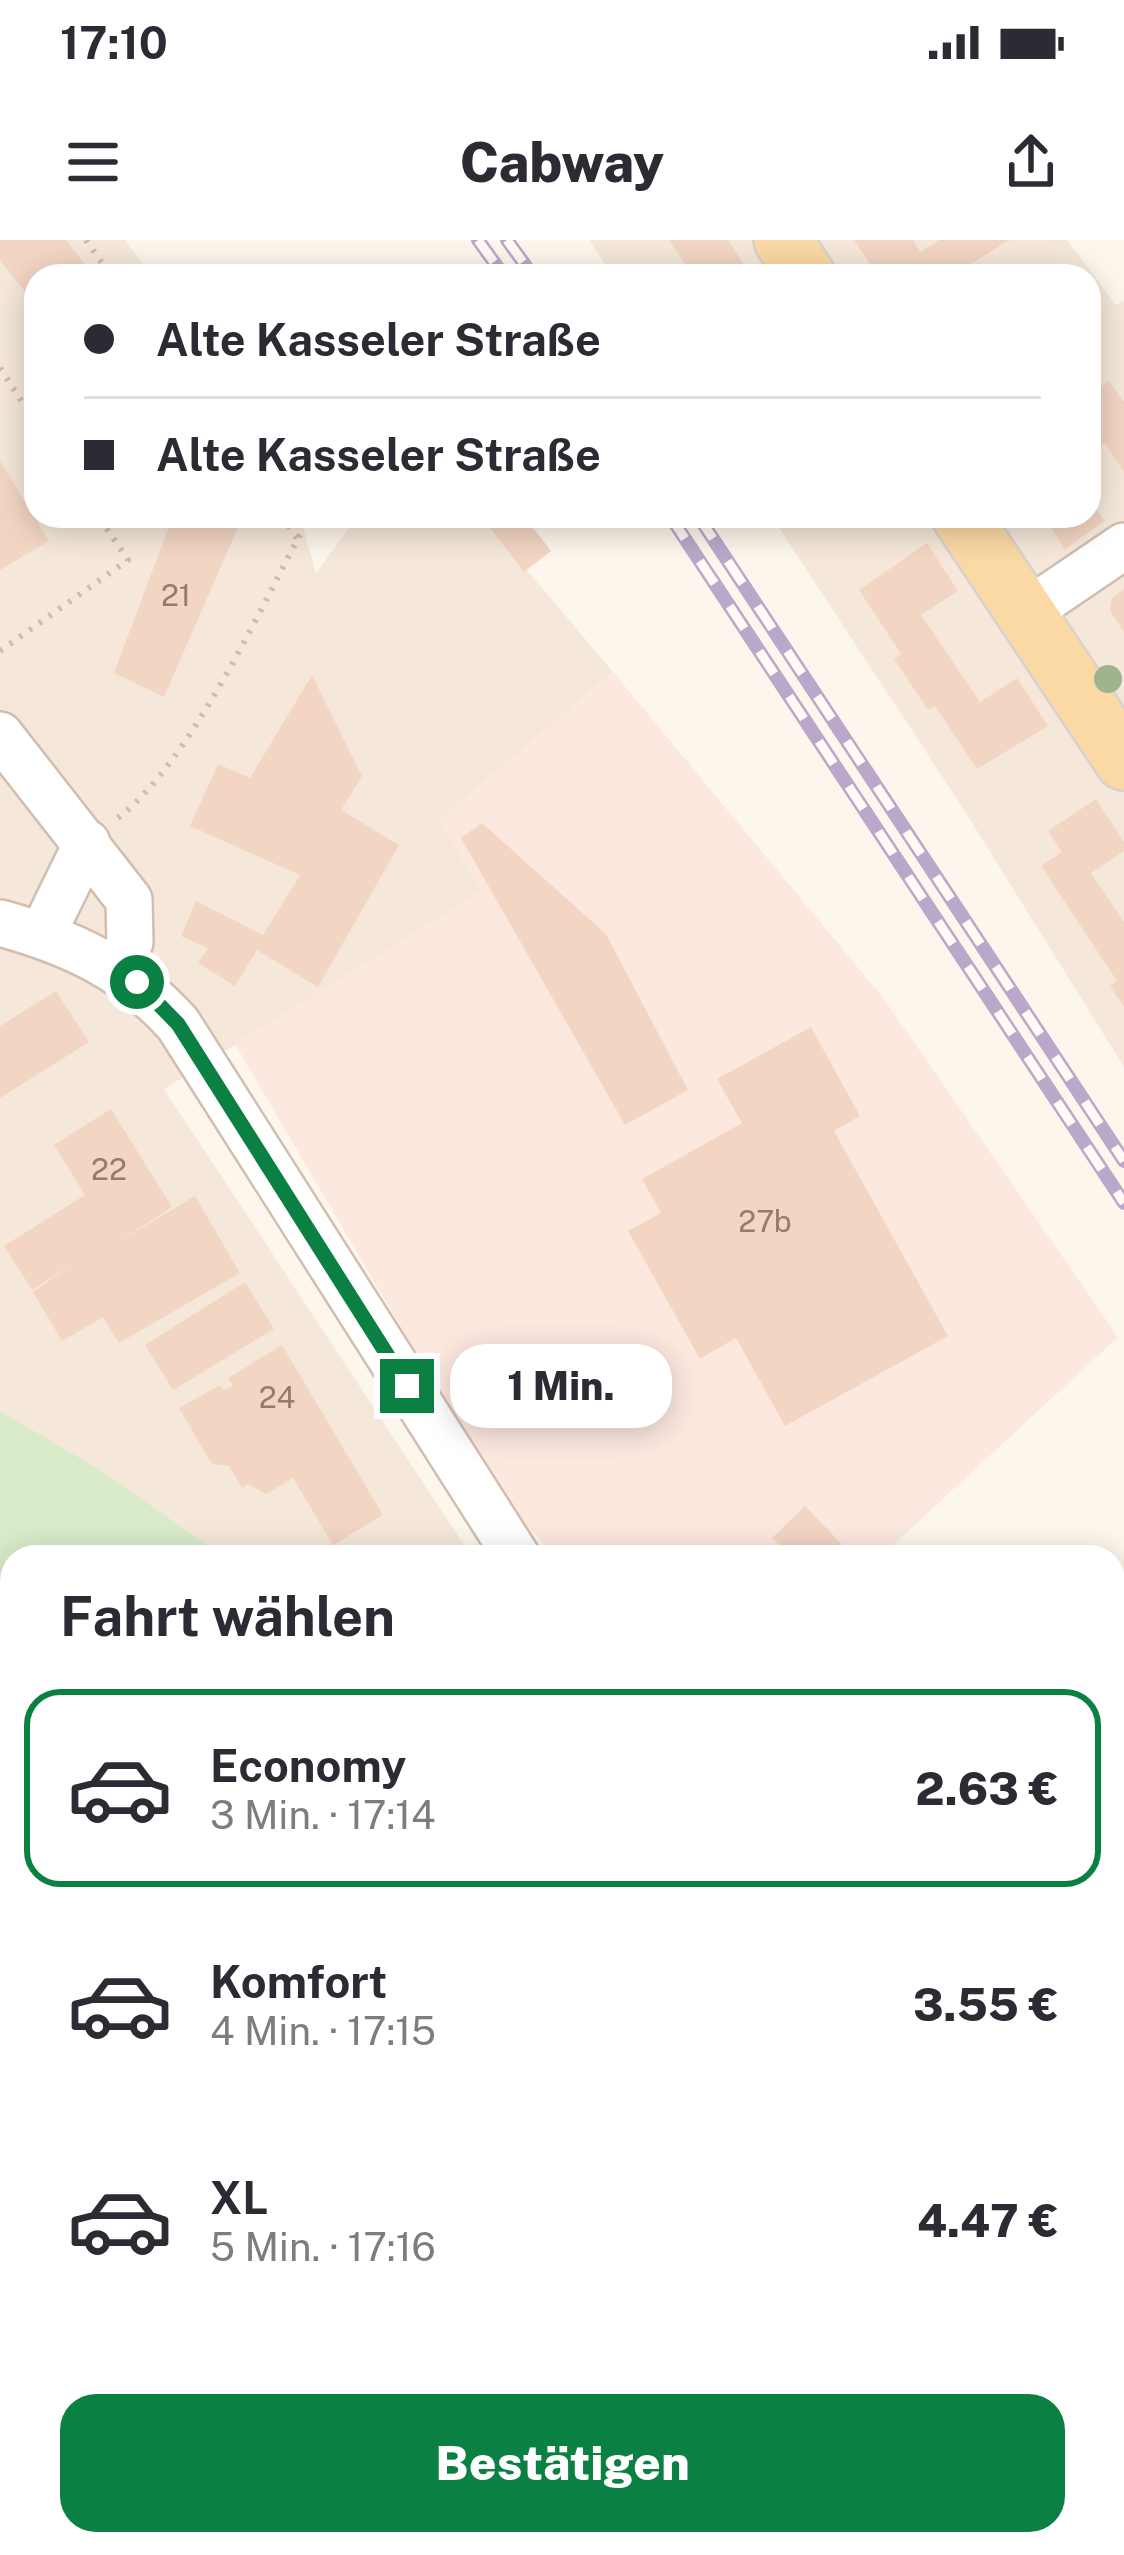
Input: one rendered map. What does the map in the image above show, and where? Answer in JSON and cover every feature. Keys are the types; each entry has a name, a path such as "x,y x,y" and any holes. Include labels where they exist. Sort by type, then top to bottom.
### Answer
{"main road":[{"path":"969,528 1124,760"}],"street":[{"path":"1024,614 1124,546"},
{"path":"0,735 129,900 130,942 118,971"},
{"path":"87,843 21,929 137,982 178,1024 509,1545"}],"path":[{"path":"0,368 24,404"},
{"path":"0,392 11,385"},
{"path":"0,651 128,560 106,528"},
{"path":"291,528 298,538"},
{"path":"87,843 147,796 216,689 303,528"}],"shaded area":[{"path":"0,240 125,240 143,264 24,264 24,528 303,528 316,573 349,528 491,528 613,672 439,820 482,891 164,1089 464,1545 0,1545"},
{"path":"589,240 1067,240 1085,264 605,264"},
{"path":"1101,285 1116,305 1124,301 1124,1067 959,802 779,528 1101,528"},
{"path":"613,672 884,999 1118,1337 893,1545 545,1545 499,1495 235,1044 482,891 439,820"}],"green space":[{"path":"0,1411 100,1470 207,1545 0,1545"}],"building":[{"path":"0,240 66,240 85,264 24,264 24,291 0,260"},
{"path":"669,240 728,240 743,264 685,264"},
{"path":"854,240 913,240 920,252 940,240 1009,240 971,264 870,264"},
{"path":"1109,381 1124,402 1124,472 1105,443 1101,446 1101,386"},
{"path":"0,461 24,500 24,528 41,528 49,541 0,570"},
{"path":"168,528 238,528 164,697 114,673"},
{"path":"490,528 533,528 551,551 524,572"},
{"path":"1051,528 1095,528 1065,549"},
{"path":"927,543 958,591 921,615 980,702 1017,678 1048,726 977,769 935,706 928,710 894,659 901,654 859,590"},
{"path":"1124,589 1124,632 1110,611 1112,598"},
{"path":"312,675 362,776 341,810 399,845 318,987 257,950 235,986 198,963 208,948 181,936 196,901 263,935 300,875 190,826 218,764 250,778"},
{"path":"1096,799 1124,842 1124,851 1091,873 1124,922 1124,1007 1110,986 1117,981 1041,866 1062,852 1048,831"},
{"path":"482,823 606,934 688,1090 625,1125 461,838"},
{"path":"56,991 89,1042 0,1098 0,1026"},
{"path":"811,1027 860,1116 834,1131 948,1336 785,1426 736,1338 700,1359 628,1231 661,1213 642,1179 742,1123 717,1079"},
{"path":"111,1109 172,1207 118,1242 195,1196 240,1273 119,1343 103,1317 62,1341 33,1292 76,1262 32,1290 4,1246 85,1195 54,1145"},
{"path":"245,1282 274,1329 173,1390 145,1345"},
{"path":"282,1345 383,1515 333,1545 293,1478 266,1494 248,1484 242,1488 229,1466 212,1464 179,1408 220,1385 224,1390 233,1386 228,1378"},
{"path":"805,1506 842,1545 779,1545 772,1538"}],"railway":[{"path":"478,240 495,264"},
{"path":"507,240 524,264"},
{"path":"678,528 1124,1203"},
{"path":"706,528 1124,1161"}],"route":[{"path":"137,982 178,1024 407,1386"}]}
